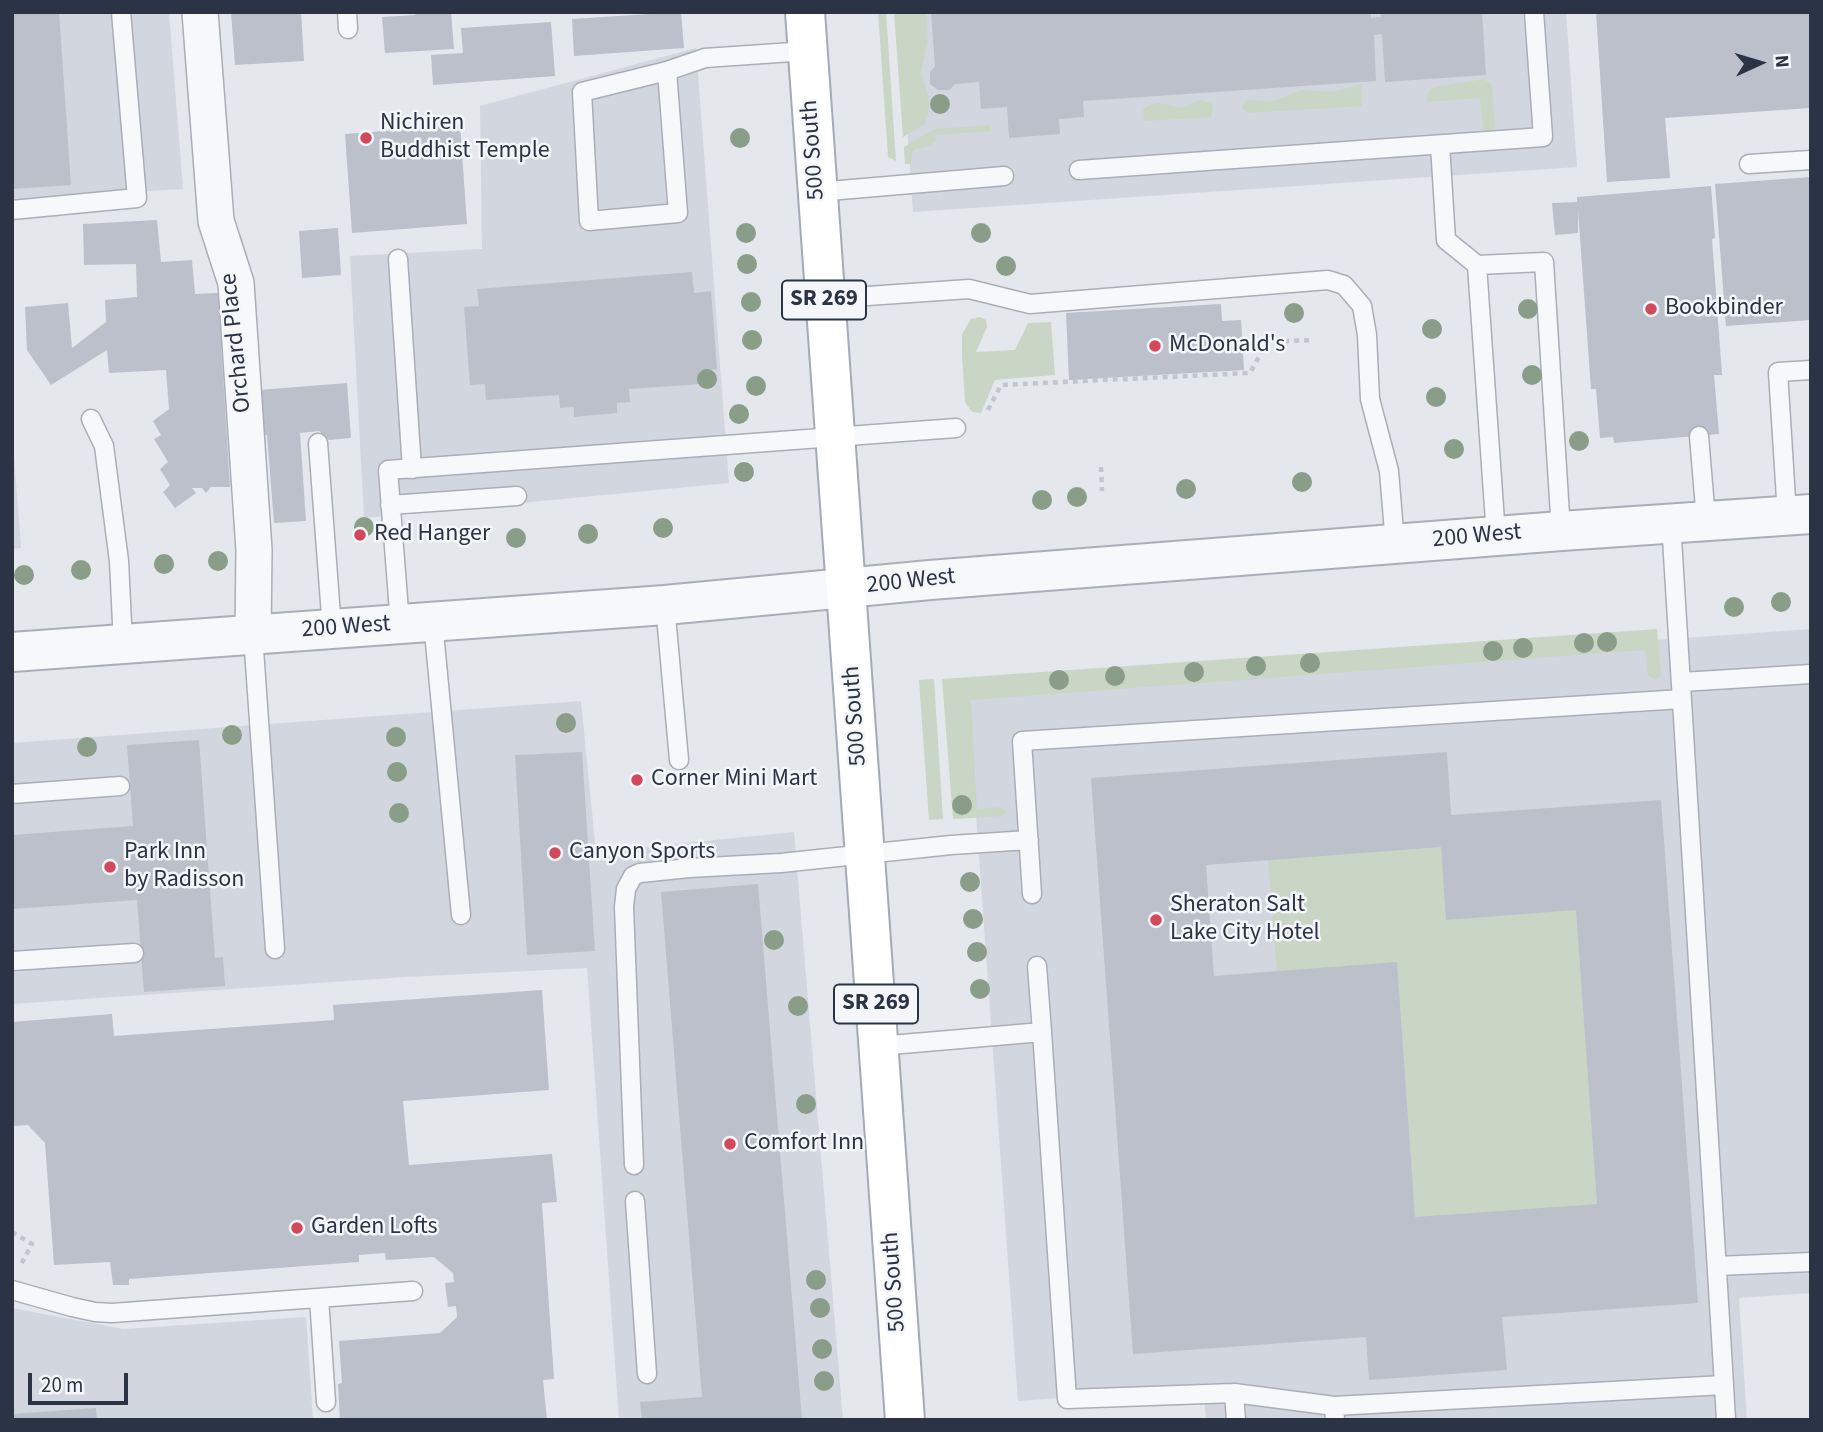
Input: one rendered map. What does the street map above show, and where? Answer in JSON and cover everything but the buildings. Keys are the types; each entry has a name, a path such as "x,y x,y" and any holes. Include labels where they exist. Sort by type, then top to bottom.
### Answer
{"main road":[{"name":"500 South","path":"804,12 905,1420"}],"street":[{"name":"Orchard Place","path":"200,12 216,221 236,283 254,550 254,635"},
{"name":"200 West","path":"12,652 665,605 930,580 1799,514"}],"lane":[{"path":"12,210 137,198 121,12"},
{"path":"1079,170 1543,136 1534,12"},
{"path":"667,71 678,213 589,221 582,92 667,71 705,58 807,51"},
{"path":"1440,145 1446,240 1477,265 1544,262 1561,531"},
{"path":"1749,164 1811,160"},
{"path":"817,192 1004,176"},
{"path":"398,259 412,469"},
{"path":"1477,265 1496,536"},
{"path":"824,299 969,289 1030,304 1328,280 1344,285 1362,306 1367,335 1370,399 1389,471 1395,544"},
{"path":"1799,514 1778,372 1811,370"},
{"path":"91,419 104,446 119,561 123,644"},
{"path":"460,915 417,623 390,505 387,470 956,428"},
{"path":"1699,436 1688,521 1682,691 1726,1420"},
{"path":"318,443 332,629"},
{"path":"390,505 517,496"},
{"path":"665,605 679,760"},
{"path":"254,635 275,950"},
{"path":"1032,894 1022,741 1682,691 1811,674"},
{"path":"12,794 120,786"},
{"path":"634,1165 624,920 625,898 633,876 650,872 1029,840"},
{"path":"12,961 134,953"},
{"path":"1037,966 1066,1399 1234,1393 1334,1413 1724,1385"},
{"path":"879,1046 1042,1032"},
{"path":"635,1201 648,1374"},
{"path":"1717,1266 1811,1262"},
{"path":"12,1290 72,1307 112,1313 413,1291"},
{"path":"319,1298 326,1402"},
{"path":"1234,1393 1236,1420"}],"path":[{"path":"988,410 1001,385 1250,373 1267,342 1313,340"},
{"path":"1101,467 1102,491"},
{"path":"12,1232 32,1244 19,1266 26,1270"}],"shaded area":[{"path":"12,12 169,12 183,189 12,199"},
{"path":"899,12 1566,12 1577,167 913,212"},
{"path":"696,48 729,483 364,518 350,256 482,249 480,106"},
{"path":"12,430 21,548 12,549"},
{"path":"1811,629 1811,1293 1739,1298 1747,1420 1206,1420 1203,1388 1018,1401 967,689"},
{"path":"581,701 596,852 794,832 843,1420 619,1420 587,968 406,977 12,1004 12,743"},
{"path":"12,1308 123,1329 306,1317 313,1420 12,1420"}],"green space":[{"path":"878,12 886,12 896,161 888,157"},
{"path":"894,12 923,12 926,15 928,39 921,73 929,97 928,116 924,125 903,137"},
{"path":"1484,79 1492,85 1495,128 1489,132 1483,129 1480,98 1426,102 1429,90 1434,87"},
{"path":"1362,84 1362,106 1247,113 1242,108 1246,99 1271,102 1302,90 1332,92"},
{"path":"1200,100 1211,103 1211,117 1144,121 1143,109 1152,104 1182,108"},
{"path":"990,125 991,131 935,135 936,141 930,146 915,149 911,164 905,164 904,147 934,129"},
{"path":"980,317 986,320 987,327 976,352 1015,350 1028,323 1051,322 1055,375 995,380 981,413 972,412 965,402 962,356 962,334 971,319"},
{"path":"1657,629 1661,676 1655,680 1648,675 1645,650 971,700 977,809 1001,807 1006,812 1002,816 953,819 942,679"},
{"path":"934,679 943,819 929,820 919,680"},
{"path":"1441,847 1447,919 1576,910 1597,1204 1415,1217 1397,963 1277,972 1268,860"}],"place":[{"name":"Nichiren Buddhist Temple","path":"366,138"},
{"name":"Bookbinder","path":"1651,309"},
{"name":"McDonald's","path":"1155,346"},
{"name":"Red Hanger","path":"360,535"},
{"name":"Corner Mini Mart","path":"637,780"},
{"name":"Canyon Sports","path":"555,853"},
{"name":"Park Inn by Radisson","path":"110,867"},
{"name":"Sheraton Salt Lake City Hotel","path":"1156,920"},
{"name":"Comfort Inn","path":"730,1144"},
{"name":"Garden Lofts","path":"297,1228"}]}
